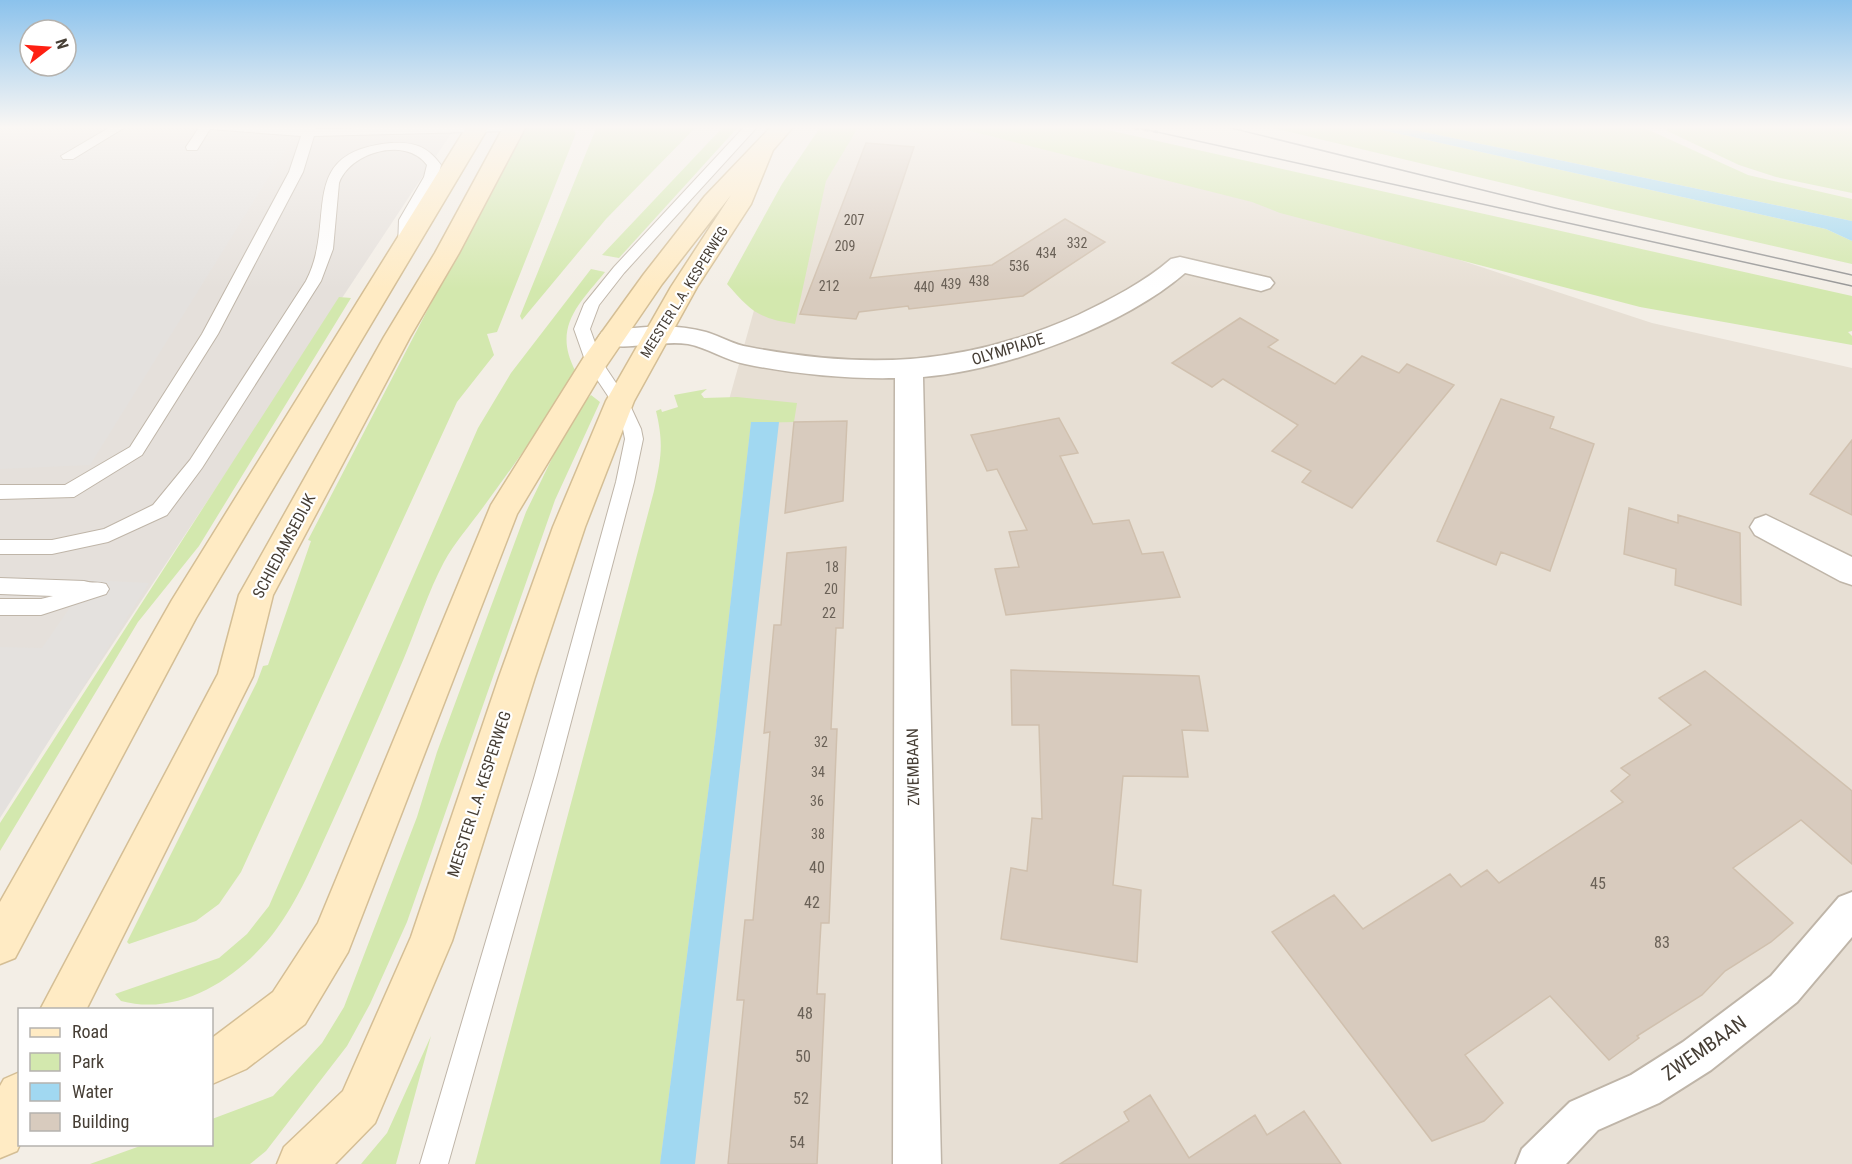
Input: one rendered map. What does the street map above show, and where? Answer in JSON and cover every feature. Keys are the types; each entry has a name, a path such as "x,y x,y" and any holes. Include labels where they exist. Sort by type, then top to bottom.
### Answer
{"main road":[{"path":"0,943 184,609 405,247 455,180"},
{"name":"SCHIEDAMSEDIJK","path":"63,1008 236,676 256,595 397,337 447,253 475,180"},
{"name":"MEESTER L.A. KESPERWEG","path":"213,1060 230,1053 289,1008 333,937 502,513 603,351 713,201 733,180"},
{"name":"MEESTER L.A. KESPERWEG","path":"301,1164 359,1107 431,941 569,527 620,401 684,287 739,204 749,180"},
{"path":"0,1135 18,1099"},
{"path":"0,1135 18,1130"}],"street":[{"name":"OLYMPIADE","path":"603,351 652,343 703,360 736,355 825,366 909,369 967,362 1029,344 1096,316 1162,280 1180,264 1261,283"},
{"name":"ZWEMBAAN","path":"909,369 917,1164"},
{"path":"1766,527 1852,572"},
{"name":"ZWEMBAAN","path":"1538,1164 1584,1116 1645,1089 1697,1056 1784,989 1852,909"}],"lane":[{"path":"0,492 68,492 136,451 210,334 291,180"},
{"path":"0,547 51,547 108,535 160,510 196,464 311,286 323,263 333,180"},
{"path":"405,247 406,220 429,180"},
{"path":"434,1164 546,775 625,482 634,439 603,351 582,329 592,304 619,270 702,180"},
{"path":"0,586 99,589 41,607 0,607"}],"shaded area":[{"path":"0,180 420,180 0,814"},
{"path":"0,180 267,180 90,465 0,469"},
{"path":"809,180 1197,180 1283,202 1652,323 1852,368 1852,1164 604,1164 720,432 775,235"},
{"path":"89,580 149,583 0,818 0,647 42,648"}],"green space":[{"path":"495,180 557,180 497,332 487,334 494,355 457,402 241,872 219,904 196,921 129,944 127,942 263,666 268,665 311,541 308,540"},
{"path":"575,180 644,180 606,219 522,320 520,316"},
{"path":"673,180 690,180 619,258 602,255"},
{"path":"784,180 826,180 795,324 772,319 756,312 742,301 727,284"},
{"path":"1166,180 1333,180 1852,296 1852,331 1848,332 1852,336 1852,345 1640,307 1280,213 1252,202"},
{"path":"1491,180 1608,180 1826,229 1852,241 1852,264"},
{"path":"1656,180 1771,180 1852,199 1852,221"},
{"path":"1792,180 1852,180 1852,193"},
{"path":"591,269 605,272 571,318 567,342 569,356 576,372 532,440 444,562 348,786 287,914 254,955 220,982 202,992 163,1004 121,1001 115,994 219,958 247,934 269,906 478,428 511,373"},
{"path":"339,297 351,298 199,546 138,622 0,851 0,823"},
{"path":"707,389 701,394 704,398 737,397 797,403 794,422 751,423 715,739 660,1164 475,1164 654,491 661,451 656,411 661,409 662,412 678,407 674,395"},
{"path":"591,395 600,402 555,500 407,922 370,1004 347,1046 266,1151 250,1164 90,1164 140,1146 213,1146 213,1119 273,1096 322,1043 344,1007 417,817 437,752 526,512 575,411"},
{"path":"431,1036 396,1164 361,1164 387,1133"}],"water":[{"path":"1608,180 1656,180 1852,221 1852,241 1826,229"},
{"path":"751,422 779,422 695,1164 660,1164 715,739"}],"building":[{"path":"852,180 903,180 870,278 992,265 1065,219 1105,242 1023,296 909,309 908,306 859,312 856,319 800,314"},
{"path":"1240,318 1278,340 1268,347 1335,384 1362,356 1399,373 1407,364 1454,385 1352,508 1302,482 1311,471 1272,451 1298,425 1223,379 1212,387 1172,363"},
{"path":"1501,399 1554,417 1550,428 1594,444 1550,571 1501,552 1496,565 1437,541"},
{"path":"1059,418 1078,453 1060,456 1093,524 1129,520 1142,554 1163,552 1180,597 1006,615 995,569 1019,567 1009,532 1027,530 997,469 987,471 971,435"},
{"path":"847,421 843,501 785,513 794,422"},
{"path":"1852,440 1852,515 1810,494"},
{"path":"1629,508 1678,523 1678,515 1740,533 1741,605 1675,585 1676,569 1624,554"},
{"path":"846,547 843,628 836,628 831,729 837,729 829,923 821,923 817,994 825,994 817,1164 728,1164 744,1000 737,1000 745,920 753,920 770,732 764,733 774,625 781,625 787,553"},
{"path":"1011,670 1199,676 1208,731 1182,730 1188,777 1123,776 1113,885 1141,890 1137,962 1001,939 1011,868 1027,871 1032,818 1042,819 1039,725 1012,725"},
{"path":"1705,671 1852,791 1852,864 1801,820 1733,868 1793,923 1771,942 1725,971 1702,995 1637,1036 1639,1038 1609,1060 1550,996 1465,1055 1503,1103 1484,1121 1432,1141 1272,932 1334,895 1363,929 1450,874 1461,887 1487,870 1499,883 1623,802 1611,791 1630,775 1621,768 1691,725 1659,698"},
{"path":"1150,1095 1189,1158 1255,1115 1267,1135 1304,1111 1341,1164 1060,1164 1129,1121 1124,1112"}],"tram line":[{"path":"1375,180 1852,286"},
{"path":"1443,180 1852,275"}]}
